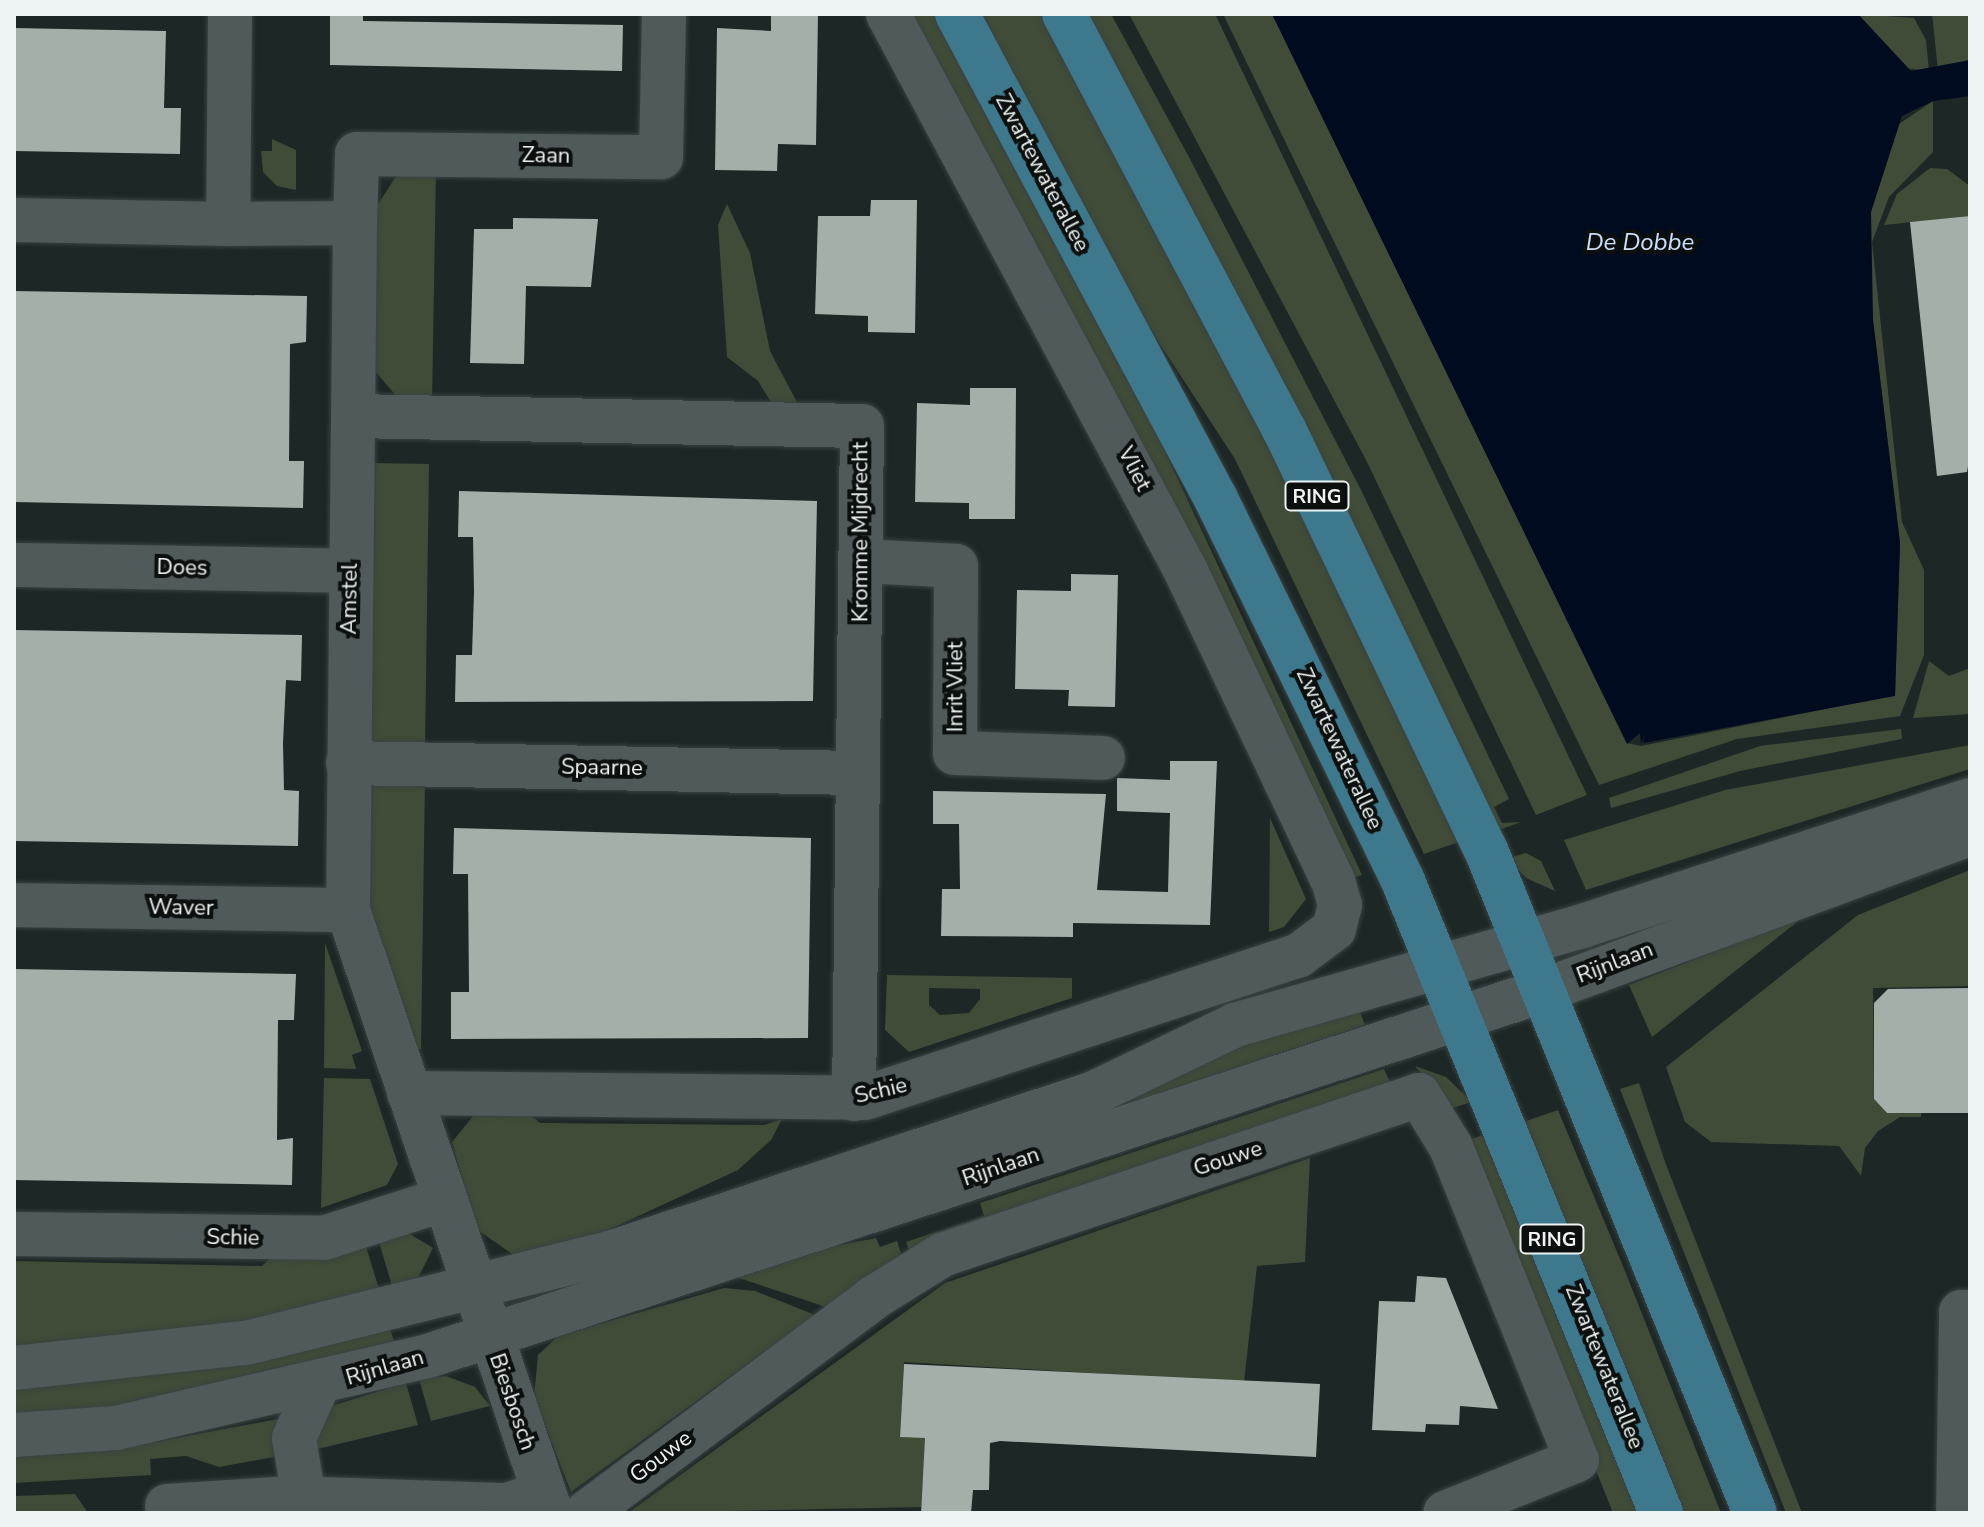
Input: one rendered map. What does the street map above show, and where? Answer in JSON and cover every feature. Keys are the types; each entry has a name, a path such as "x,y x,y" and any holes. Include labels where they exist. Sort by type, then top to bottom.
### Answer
{"main road":[{"name":"Zwartewaterallee","path":"957,14 1243,552 1459,1017 1661,1513"},
{"name":"RING","path":"1064,14 1285,431 1526,942 1755,1513"}],"street":[{"path":"228,224 230,14"},
{"name":"Zaan","path":"355,223 357,154 661,157 664,14"},
{"name":"Vliet","path":"888,14 1207,615 1333,881 1340,905 1327,937"},
{"path":"14,220 355,223"},
{"name":"Amstel","path":"355,223 348,910 476,1291"},
{"name":"Kromme Mijdrecht","path":"353,416 862,426 854,1099"},
{"name":"Inrit Vliet","path":"862,561 956,566 955,753 1103,758"},
{"name":"Does","path":"14,565 351,571"},
{"name":"Spaarne","path":"348,763 857,773"},
{"name":"Rijnlaan","path":"14,1368 246,1343 476,1291 1094,1093 1235,1025 1526,942 1970,800"},
{"name":"Rijnlaan","path":"14,1435 116,1428 317,1387 490,1337 1545,990 1970,834"},
{"name":"Waver","path":"14,905 348,910"},
{"name":"Schie","path":"409,1093 854,1099 1298,956 1327,937"},
{"name":"Gouwe","path":"586,1513 919,1267 1419,1095 1451,1147 1577,1460 1445,1513"},
{"name":"Schie","path":"14,1234 324,1238 445,1199"},
{"name":"Biesbosch","path":"476,1291 548,1503"},
{"path":"1958,1513 1961,1312 1970,1312"},
{"path":"305,1504 294,1438 317,1387"},
{"path":"167,1506 548,1503"}],"green space":[{"path":"907,14 935,14 1116,346 1362,875 1349,879"},
{"path":"976,14 1040,14 1287,479 1459,842 1424,854 1235,459 1154,335"},
{"path":"1084,14 1111,14 1190,159 1362,492 1509,799 1494,807 1502,823 1521,822 1496,831"},
{"path":"1129,14 1215,14 1587,795 1536,815 1366,460"},
{"path":"1223,14 1272,14 1627,743 1641,746 1895,695 1900,543 1873,320 1871,212 1896,126 1933,101 1933,152 1889,197 1872,242 1902,522 1924,570 1924,655 1900,716 1737,739 1599,785"},
{"path":"1858,14 1914,18 1926,40 1929,71 1904,68"},
{"path":"1932,14 1970,14 1970,60 1938,70"},
{"path":"272,139 296,150 296,190 277,186 263,172 261,151 272,151"},
{"path":"1930,168 1947,169 1970,186 1970,216 1884,225 1897,194"},
{"path":"436,169 432,402 398,398 374,370 375,209 398,173"},
{"path":"727,204 750,253 770,351 800,408 774,407 758,381 727,357 718,225"},
{"path":"372,463 429,464 425,751 367,750"},
{"path":"1929,661 1949,676 1970,668 1970,714 1913,718"},
{"path":"1901,729 1902,739 1740,771 1611,808 1609,798 1760,746"},
{"path":"1970,745 1970,769 1586,890 1564,840 1725,790"},
{"path":"366,777 425,778 421,1049 415,1049 370,915"},
{"path":"1270,818 1306,899 1284,927 1269,932"},
{"path":"1526,853 1541,861 1555,891 1526,878 1508,858"},
{"path":"1970,870 1970,986 1873,988 1874,1099 1887,1113 1921,1113 1921,1117 1900,1117 1878,1131 1865,1148 1861,1176 1839,1146 1711,1142 1685,1122 1666,1067 1858,915"},
{"path":"1798,919 1797,922 1652,1037 1629,985"},
{"path":"325,943 362,1051 352,1055 356,1069 324,1068"},
{"path":"887,975 1072,978 1072,998 909,1052 885,1030","holes":["929,988 980,989 980,999 969,1013 940,1015 929,1005"]},
{"path":"1357,1005 1365,1025 1168,1091 1063,1136 1220,1043"},
{"path":"1415,1066 1446,1077 1472,1102 1452,1108"},
{"path":"1384,1069 1393,1089 911,1255 906,1242 984,1216 980,1203"},
{"path":"324,1078 370,1079 398,1164 387,1185 321,1208"},
{"path":"1639,1083 1665,1162 1802,1513 1786,1513 1620,1089"},
{"path":"1558,1110 1721,1513 1679,1513 1523,1122"},
{"path":"526,1111 540,1123 764,1125 782,1119 771,1140 738,1170 593,1237 515,1256 475,1228 452,1142 474,1115"},
{"path":"1486,1134 1639,1513 1613,1513 1465,1141"},
{"path":"1310,1158 1305,1262 1257,1266 1244,1382 904,1362 900,1436 926,1436 921,1507 628,1513 945,1283"},
{"path":"408,1233 433,1248 419,1276 394,1292 378,1239"},
{"path":"876,1238 880,1247 897,1241 903,1260 826,1307 736,1277 757,1261"},
{"path":"365,1243 381,1296 277,1320 14,1354 14,1261 262,1266 274,1255"},
{"path":"724,1288 755,1291 815,1315 571,1492 534,1397 538,1355 558,1336"},
{"path":"389,1325 398,1355 346,1370 14,1424 14,1382"},
{"path":"446,1376 475,1387 490,1406 431,1421 419,1379"},
{"path":"406,1383 418,1425 305,1452 328,1407"},
{"path":"278,1419 281,1456 219,1467 186,1456 150,1459 151,1475 14,1483 14,1452 155,1442"},
{"path":"75,1494 88,1513 14,1513 14,1496"}],"water":[{"name":"De Dobbe","path":"1272,14 1858,14 1911,71 1970,60 1970,96 1933,101 1902,116 1871,212 1873,320 1900,543 1895,696 1643,743 1645,735 1641,744 1640,733 1627,744"}],"building":[{"path":"330,14 363,14 363,21 623,25 622,71 330,65"},
{"path":"771,14 818,14 816,145 778,144 777,171 715,170 717,28 771,31"},
{"path":"14,28 166,31 164,108 181,108 180,154 14,151"},
{"path":"871,200 917,200 915,333 868,332 868,316 815,314 818,216 870,216"},
{"path":"1970,216 1970,454 1967,472 1937,476 1910,222"},
{"path":"513,218 598,219 591,287 526,286 524,364 470,363 474,229 513,229"},
{"path":"14,291 307,296 306,342 290,344 289,461 304,461 303,508 14,502"},
{"path":"970,388 1016,388 1015,519 969,519 969,503 915,502 917,403 970,405"},
{"path":"459,491 817,501 813,701 455,702 456,655 472,655 474,592 473,537 458,537"},
{"path":"1071,574 1118,575 1115,707 1068,706 1069,690 1015,689 1017,590 1071,591"},
{"path":"14,630 302,635 301,681 286,680 283,743 284,790 299,791 298,846 14,841"},
{"path":"1170,761 1217,761 1210,925 1073,923 1073,937 941,936 942,889 960,889 959,824 933,824 933,791 1106,794 1097,890 1168,892 1170,813 1117,811 1117,778 1170,780"},
{"path":"454,828 811,838 808,1038 451,1039 451,992 469,992 468,874 453,874"},
{"path":"14,969 296,974 294,1020 278,1020 277,1140 293,1138 292,1185 14,1180"},
{"path":"1970,988 1970,1113 1887,1113 1874,1099 1874,1003 1888,989"},
{"path":"1417,1276 1446,1278 1498,1409 1460,1406 1459,1425 1426,1424 1425,1432 1372,1430 1379,1301 1415,1302"},
{"path":"904,1364 1320,1384 1316,1457 1000,1441 990,1443 989,1490 973,1490 971,1513 921,1513 925,1438 900,1437"}]}
